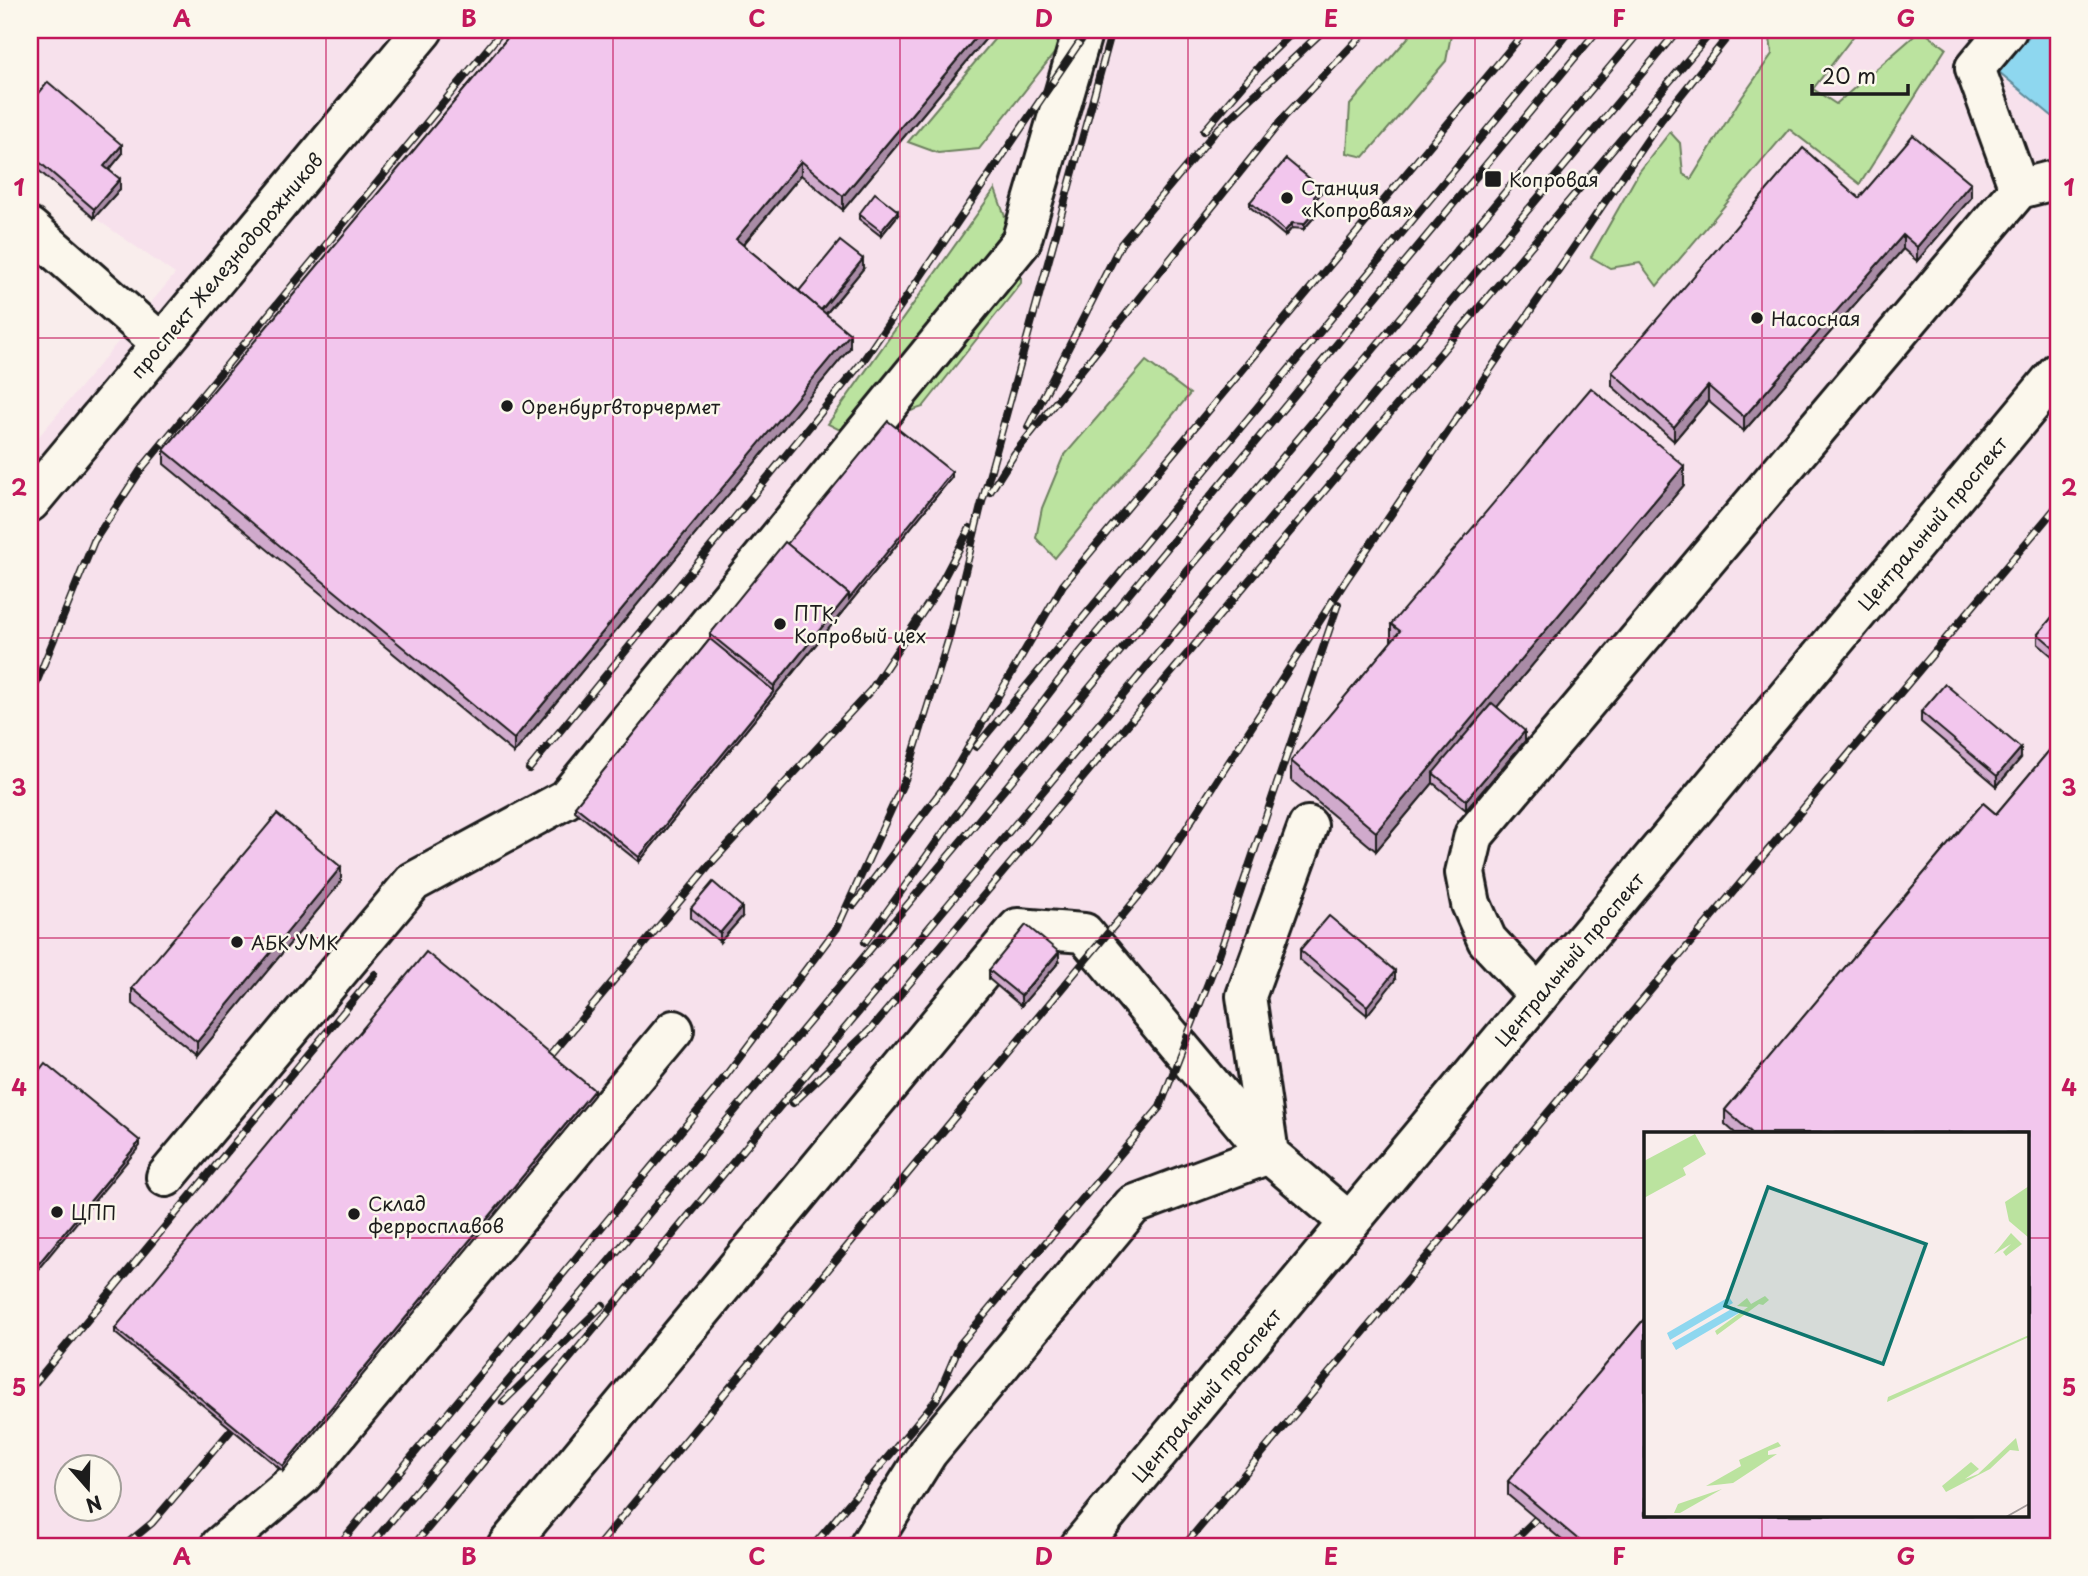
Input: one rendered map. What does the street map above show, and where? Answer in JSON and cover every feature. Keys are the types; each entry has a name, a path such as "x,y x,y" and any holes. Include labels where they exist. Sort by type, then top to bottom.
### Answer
{"street":[{"name":"проспект Железнодорожников","path":"30,502 423,30"},
{"path":"166,1177 413,882 566,799 1021,242 1083,30"},
{"path":"2007,30 1975,68 2019,189"},
{"path":"1538,995 1487,940 1471,904 1465,873 1474,835 2019,189 2058,179"},
{"path":"30,228 161,344"},
{"name":"Центральный проспект","path":"1080,1546 2058,372"},
{"path":"1269,1154 1247,996 1308,826"},
{"path":"507,1546 1018,928 1084,933 1269,1154 1349,1222"},
{"path":"220,1546 302,1476 674,1030"},
{"path":"869,1546 928,1452 1133,1205 1269,1154"}],"shaded area":[{"path":"30,30 2058,30 2058,1546 30,1546 30,447 175,274 95,218 30,163"}],"green space":[{"path":"1002,30 1066,30 1067,37 979,149 938,153 908,142"},
{"path":"1442,30 1451,35 1446,61 1364,157 1347,153 1350,105 1412,33"},
{"path":"1769,30 1858,30 1813,89 1836,104 1921,30 1946,48 1860,184 1789,129 1657,286 1640,263 1610,268 1591,257 1639,172 1670,132 1680,143 1683,174 1691,179 1772,54"},
{"path":"995,189 1021,261 1021,283 923,407 846,433 828,424"},
{"path":"1146,361 1190,394 1055,558 1036,538 1042,508 1063,457"}],"water":[{"path":"2034,30 2058,30 2058,121 1999,72"}],"building":[{"name":"Оренбургвторчермет","path":"514,30 982,30 843,196 801,161 736,239 850,334 514,739 164,450"},
{"path":"48,82 122,145 104,166 120,179 94,209 30,154 30,104"},
{"name":"Насосная","path":"1913,135 1971,183 1917,247 1903,235 1744,417 1708,386 1674,427 1612,372 1803,148 1859,198"},
{"name":"Станция «Копровая»","path":"1286,159 1321,188 1314,197 1317,209 1304,224 1292,223 1285,231 1250,202"},
{"path":"875,193 898,211 881,231 859,214"},
{"path":"840,241 863,259 821,310 799,291"},
{"path":"1591,388 1684,466 1376,832 1291,761 1400,631 1391,624"},
{"path":"888,421 952,472 849,599 849,594 787,544"},
{"name":"ПТК, Копровый цех","path":"785,542 849,594 774,686 710,634"},
{"path":"2058,610 2058,651 2038,634"},
{"path":"710,639 774,691 639,857 575,806"},
{"path":"1945,684 2021,748 1997,776 1921,712"},
{"path":"1492,703 1525,731 1466,800 1433,773"},
{"path":"2058,740 2058,1546 1586,1546 1508,1481 1644,1319 1644,1516 2028,1516 2028,1132 1751,1132 1725,1110 1983,803 1996,814"},
{"name":"АБК УМК","path":"277,814 341,867 197,1042 132,988"},
{"path":"713,882 742,907 720,933 691,908"},
{"path":"1329,916 1395,971 1367,1006 1300,950"},
{"path":"1026,925 1059,952 1021,996 989,970"},
{"name":"Склад ферросплавов","path":"426,952 594,1090 283,1466 115,1328"},
{"name":"ЦПП","path":"45,1063 140,1141 30,1274 30,1082"}],"railway":[{"path":"30,698 94,541 142,468 503,30"},
{"path":"529,769 863,361 1088,30"},
{"path":"338,1546 715,1090 837,928 906,777 948,641 981,506 1112,30"},
{"path":"1204,131 1268,56 1295,30"},
{"path":"1028,427 1121,244 1215,132 1324,30"},
{"path":"990,492 1015,453 1285,116 1367,30"},
{"path":"854,905 948,782 1063,585 1526,30"},
{"path":"976,747 1570,30"},
{"path":"865,942 953,819 1079,654 1598,30"},
{"path":"370,1546 1641,30"},
{"path":"413,1546 1678,30"},
{"path":"793,1103 871,1029 1713,30"},
{"path":"598,1546 1157,874 1346,580 1661,120 1733,30"},
{"path":"1184,1546 2058,505"},
{"path":"549,1058 714,860 871,690 936,592 970,528"},
{"path":"813,1546 936,1400 960,1344 1160,1107 1220,952 1338,604"},
{"path":"30,1389 375,974"},
{"path":"503,1402 603,1305"},
{"path":"124,1546 152,1523 232,1429"},
{"path":"1509,1546 1536,1519"}],"place":[{"name":"Копровая","path":"1493,179"},
{"name":"Станция «Копровая»","path":"1287,198"},
{"name":"Насосная","path":"1757,318"},
{"name":"Оренбургвторчермет","path":"507,406"},
{"name":"ПТК, Копровый цех","path":"780,624"},
{"name":"АБК УМК","path":"237,942"},
{"name":"ЦПП","path":"57,1212"},
{"name":"Склад ферросплавов","path":"354,1214"}]}
